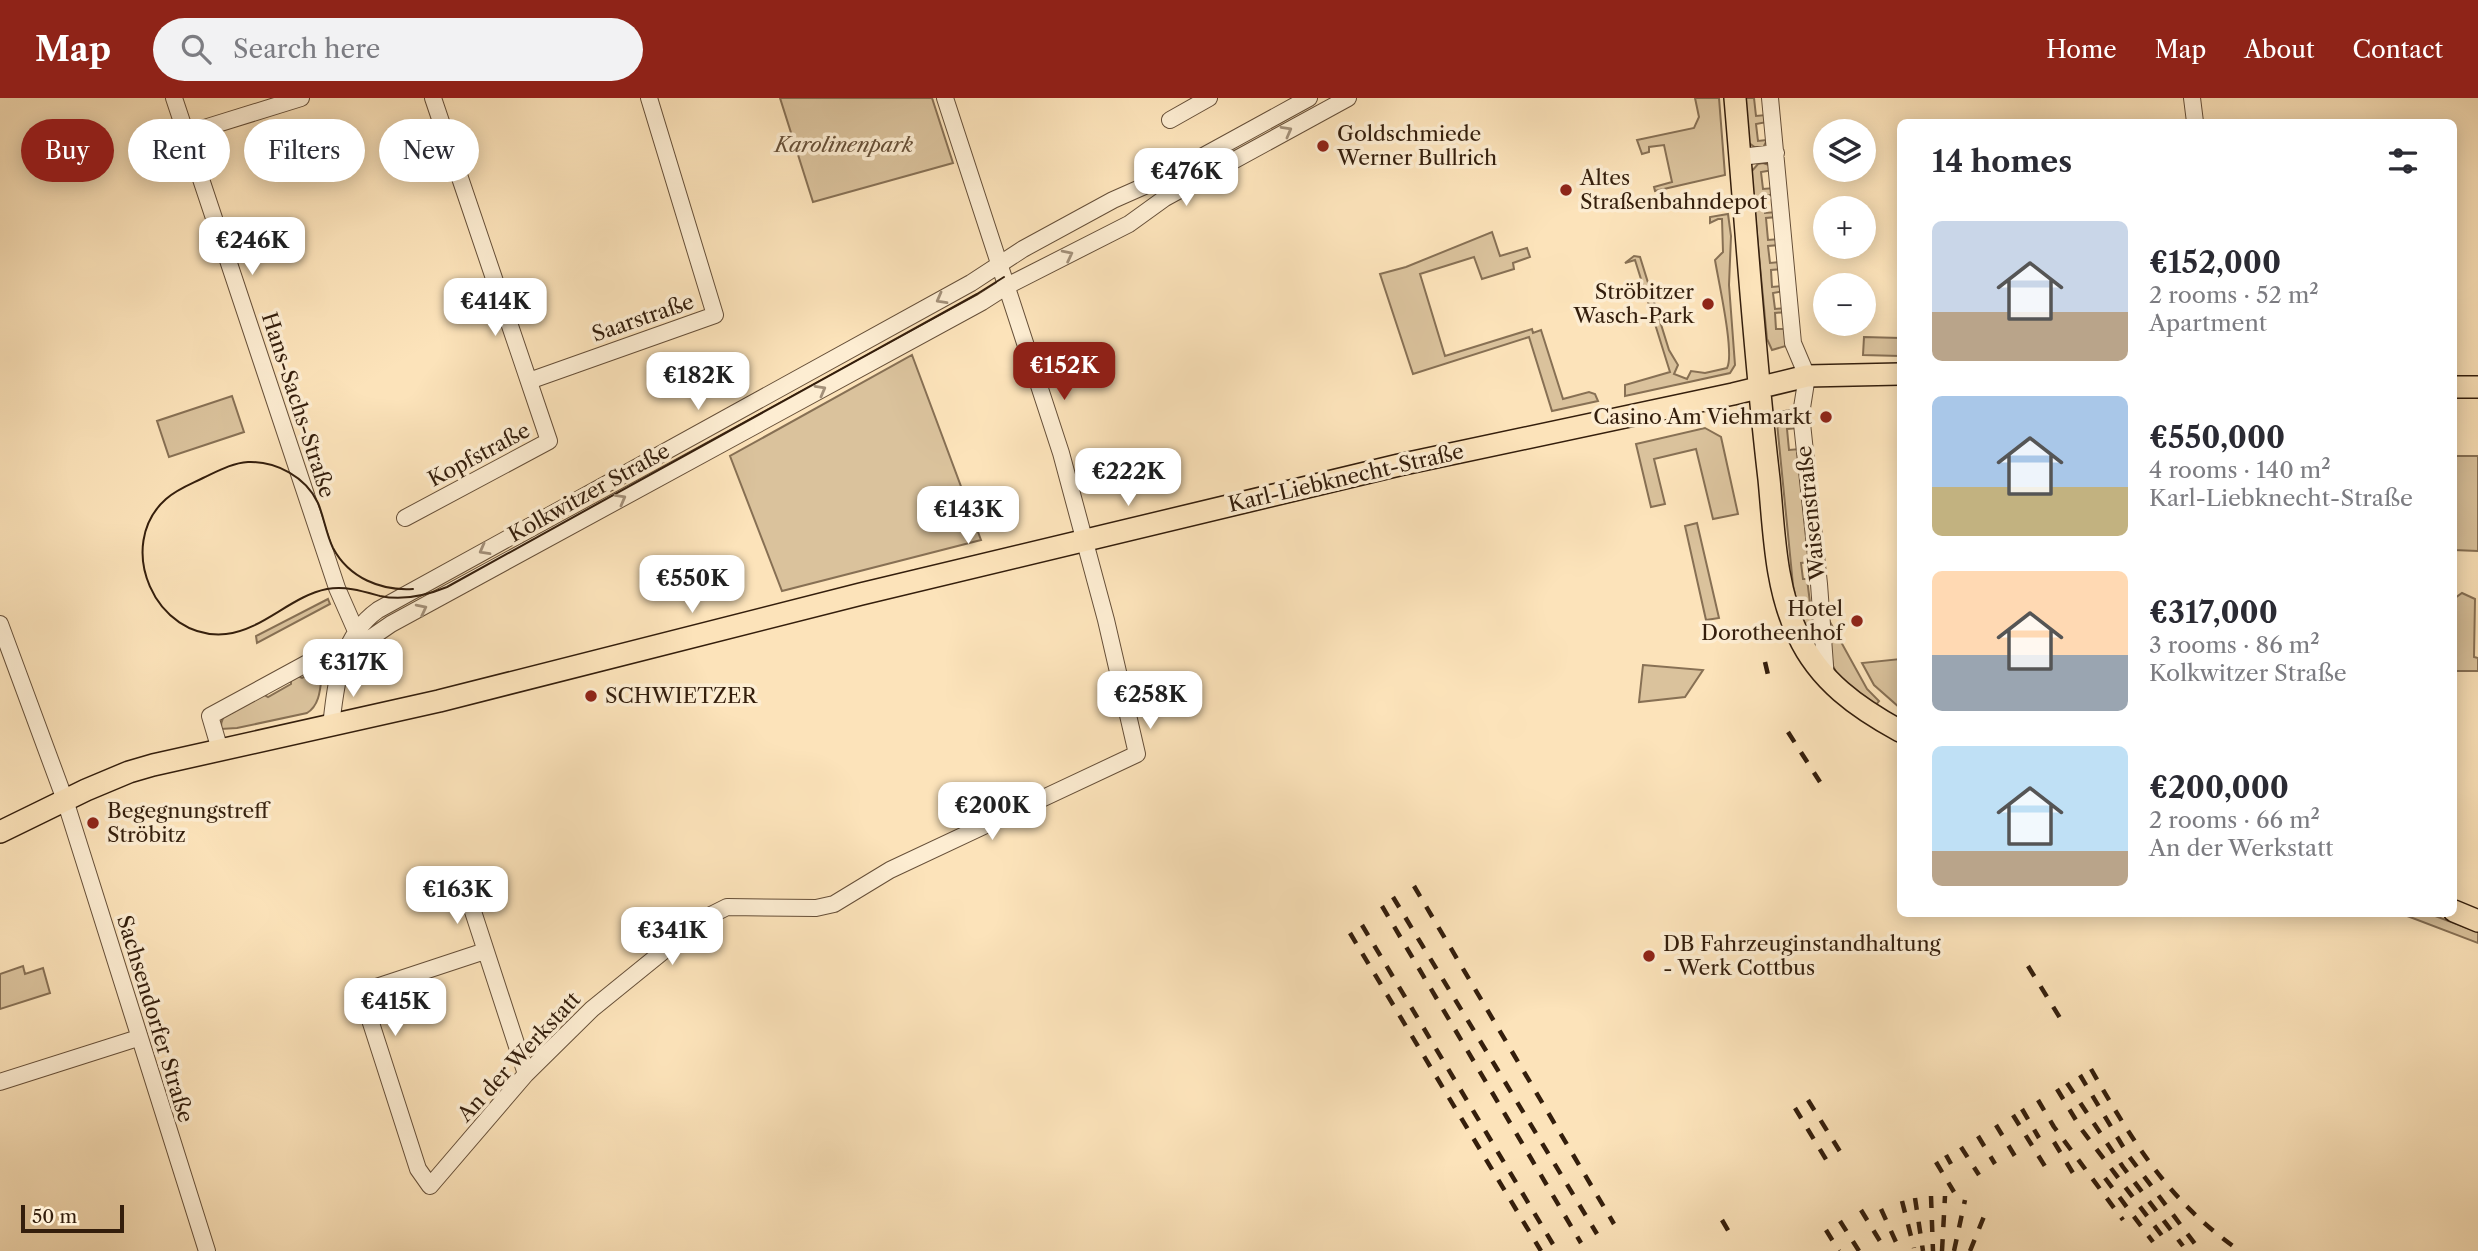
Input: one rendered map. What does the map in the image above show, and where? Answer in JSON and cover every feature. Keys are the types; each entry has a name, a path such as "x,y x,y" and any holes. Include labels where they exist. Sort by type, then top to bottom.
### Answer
{"main road":[{"name":"Waisenstraße","path":"1735,98 1759,387 1776,541 1786,600 1798,637 1826,678"},
{"name":"Karl-Liebknecht-Straße","path":"65,800 129,772 439,701 1084,540 1409,463 1807,376 1897,374"},
{"path":"2457,387 2478,387"},
{"path":"1826,678 1857,707 1897,729"},
{"path":"0,832 65,800"},
{"path":"2457,912 2478,921"}],"street":[{"name":"Hans-Sachs-Straße","path":"174,98 181,119"},
{"path":"230,120 301,98"},
{"name":"Kopfstraße","path":"405,518 549,441 433,98"},
{"name":"Saarstraße","path":"529,380 715,315 649,98"},
{"path":"945,98 1061,453 1084,540"},
{"path":"1170,120 1209,98"},
{"path":"1003,274 1113,200 1165,177 1309,98"},
{"path":"1003,274 1129,224 1165,198 1348,98"},
{"path":"1770,98 1793,343 1807,376"},
{"path":"2192,98 2195,119"},
{"path":"1740,157 1776,153"},
{"name":"Hans-Sachs-Straße","path":"202,182 337,588 359,637"},
{"name":"Kolkwitzer Straße","path":"359,637 391,624 982,302 1003,274"},
{"name":"Kolkwitzer Straße","path":"220,750 210,716 324,654 343,657 359,637 366,618 398,598 971,283 1003,274"},
{"name":"Waisenstraße","path":"1807,376 1801,414 1826,678"},
{"name":"An der Werkstatt","path":"485,951 362,992 418,1169 430,1186 526,1074 592,1009 703,919 727,907 816,908 834,904 890,870 1137,754 1106,620 1084,540"},
{"name":"Sachsendorfer Straße","path":"0,624 5,652 65,800 207,1251"},
{"path":"331,726 343,657"},
{"path":"466,890 526,1074"},
{"path":"0,1082 138,1038"}],"green space":[{"name":"Karolinenpark","path":"780,98 932,98 953,163 813,202"},
{"path":"1695,98 1719,98 1725,175 1655,191 1654,187 1672,182 1664,145 1649,147 1649,152 1642,154 1637,140 1694,128 1699,117"},
{"path":"1745,98 1754,98 1756,116 1766,115 1767,122 1756,124 1758,141 1767,140 1763,148 1756,148 1749,143"},
{"path":"1763,163 1773,170 1761,172 1763,189 1774,188 1775,194 1764,196 1765,213 1777,212 1777,217 1766,218 1768,240 1779,239 1780,245 1768,246 1770,263 1781,262 1782,269 1771,270 1772,287 1783,286 1784,291 1773,293 1775,309 1785,308 1786,312 1775,313 1776,329 1787,329 1789,345 1772,350 1767,339 1751,172 1758,164"},
{"path":"1728,214 1731,236 1729,285 1735,365 1730,373 1625,396 1625,385 1670,372 1635,260 1625,263 1634,256 1640,257 1669,350 1678,365 1674,374 1687,379 1691,371 1705,373 1727,368 1728,333 1715,260 1723,252 1722,219 1710,223 1710,217"},
{"path":"1492,232 1500,256 1527,248 1530,257 1513,263 1514,269 1482,279 1474,257 1420,274 1445,356 1532,329 1533,333 1541,330 1563,399 1589,392 1595,394 1598,401 1552,411 1529,337 1413,374 1380,274 1406,267"},
{"path":"1864,337 1897,338 1897,356 1863,355"},
{"path":"912,355 981,540 782,591 730,456"},
{"path":"232,396 244,432 169,457 157,421"},
{"path":"1789,410 1796,415 1797,428 1787,429 1789,450 1800,449 1811,562 1801,563 1803,579 1807,579 1812,618 1819,637 1817,649 1798,609 1793,585 1776,413"},
{"path":"1705,428 1721,437 1738,514 1713,519 1696,449 1654,459 1665,504 1651,507 1636,444"},
{"path":"2457,456 2478,456 2478,551 2457,550"},
{"path":"1697,523 1719,618 1706,620 1685,526"},
{"path":"2462,593 2475,599 2474,657 2478,658 2478,671 2457,671 2457,597"},
{"path":"328,599 330,604 257,643 256,636"},
{"path":"1825,613 1867,689 1879,701 1875,706 1838,676 1833,666"},
{"path":"1897,659 1897,705 1874,685 1862,663"},
{"path":"1643,665 1703,670 1685,697 1639,702"},
{"path":"323,667 318,699 307,713 221,729 224,716 234,706 261,693 268,697 291,684 291,677 295,675 302,678"},
{"path":"2410,917 2438,917 2478,932 2478,943"},
{"path":"23,966 25,974 43,968 50,993 0,1009 0,974"}],"tram line":[{"path":"413,589 389,588 357,575 333,548 318,503 306,485 289,472 259,462 231,466 175,492 151,518 143,540 143,564 150,586 162,606 179,622 201,632 226,634 239,631 265,620 301,598 327,589 347,589 397,598 430,593 447,587 1004,277"}],"railway":[{"path":"1765,662 1769,679"},
{"path":"1788,732 1820,782"},
{"path":"1414,886 1614,1224"},
{"path":"1393,897 1597,1234"},
{"path":"1382,906 1581,1243"},
{"path":"1362,925 1557,1251"},
{"path":"1350,933 1541,1251"},
{"path":"2028,966 2065,1026"},
{"path":"2091,1069 2138,1146 2173,1191 2215,1232 2240,1251"},
{"path":"2080,1075 2128,1155 2195,1244"},
{"path":"2067,1083 2123,1167 2183,1246"},
{"path":"2057,1089 2082,1130 2166,1241"},
{"path":"1808,1100 1844,1158"},
{"path":"2038,1100 2054,1127 2123,1220"},
{"path":"1795,1108 1830,1166"},
{"path":"2022,1109 2039,1138"},
{"path":"2013,1115 2046,1168"},
{"path":"1996,1125 2016,1158"},
{"path":"1978,1136 1995,1164"},
{"path":"2054,1142 2076,1178"},
{"path":"1961,1147 1979,1175"},
{"path":"1946,1155 1951,1164"},
{"path":"1936,1162 1954,1192"},
{"path":"2105,1178 2153,1242"},
{"path":"1931,1196 1933,1251"},
{"path":"1942,1251 1945,1196"},
{"path":"1915,1198 1923,1251"},
{"path":"1954,1251 1965,1200"},
{"path":"1902,1201 1914,1248"},
{"path":"1881,1209 1900,1251"},
{"path":"1970,1251 1987,1209"},
{"path":"1861,1210 1886,1251"},
{"path":"1722,1220 1729,1232"},
{"path":"1840,1221 1859,1251"},
{"path":"1826,1230 1839,1251"}],"place":[{"name":"Goldschmiede Werner Bullrich","path":"1323,146"},
{"name":"Altes Straßenbahndepot","path":"1566,190"},
{"name":"Ströbitzer Wasch-Park","path":"1708,304"},
{"name":"Casino Am Viehmarkt","path":"1826,417"},
{"name":"Hotel Dorotheenhof","path":"1857,621"},
{"name":"SCHWIETZER","path":"591,696"},
{"name":"Begegnungstreff Ströbitz","path":"93,823"},
{"name":"DB Fahrzeuginstandhaltung - Werk Cottbus","path":"1649,956"}]}
